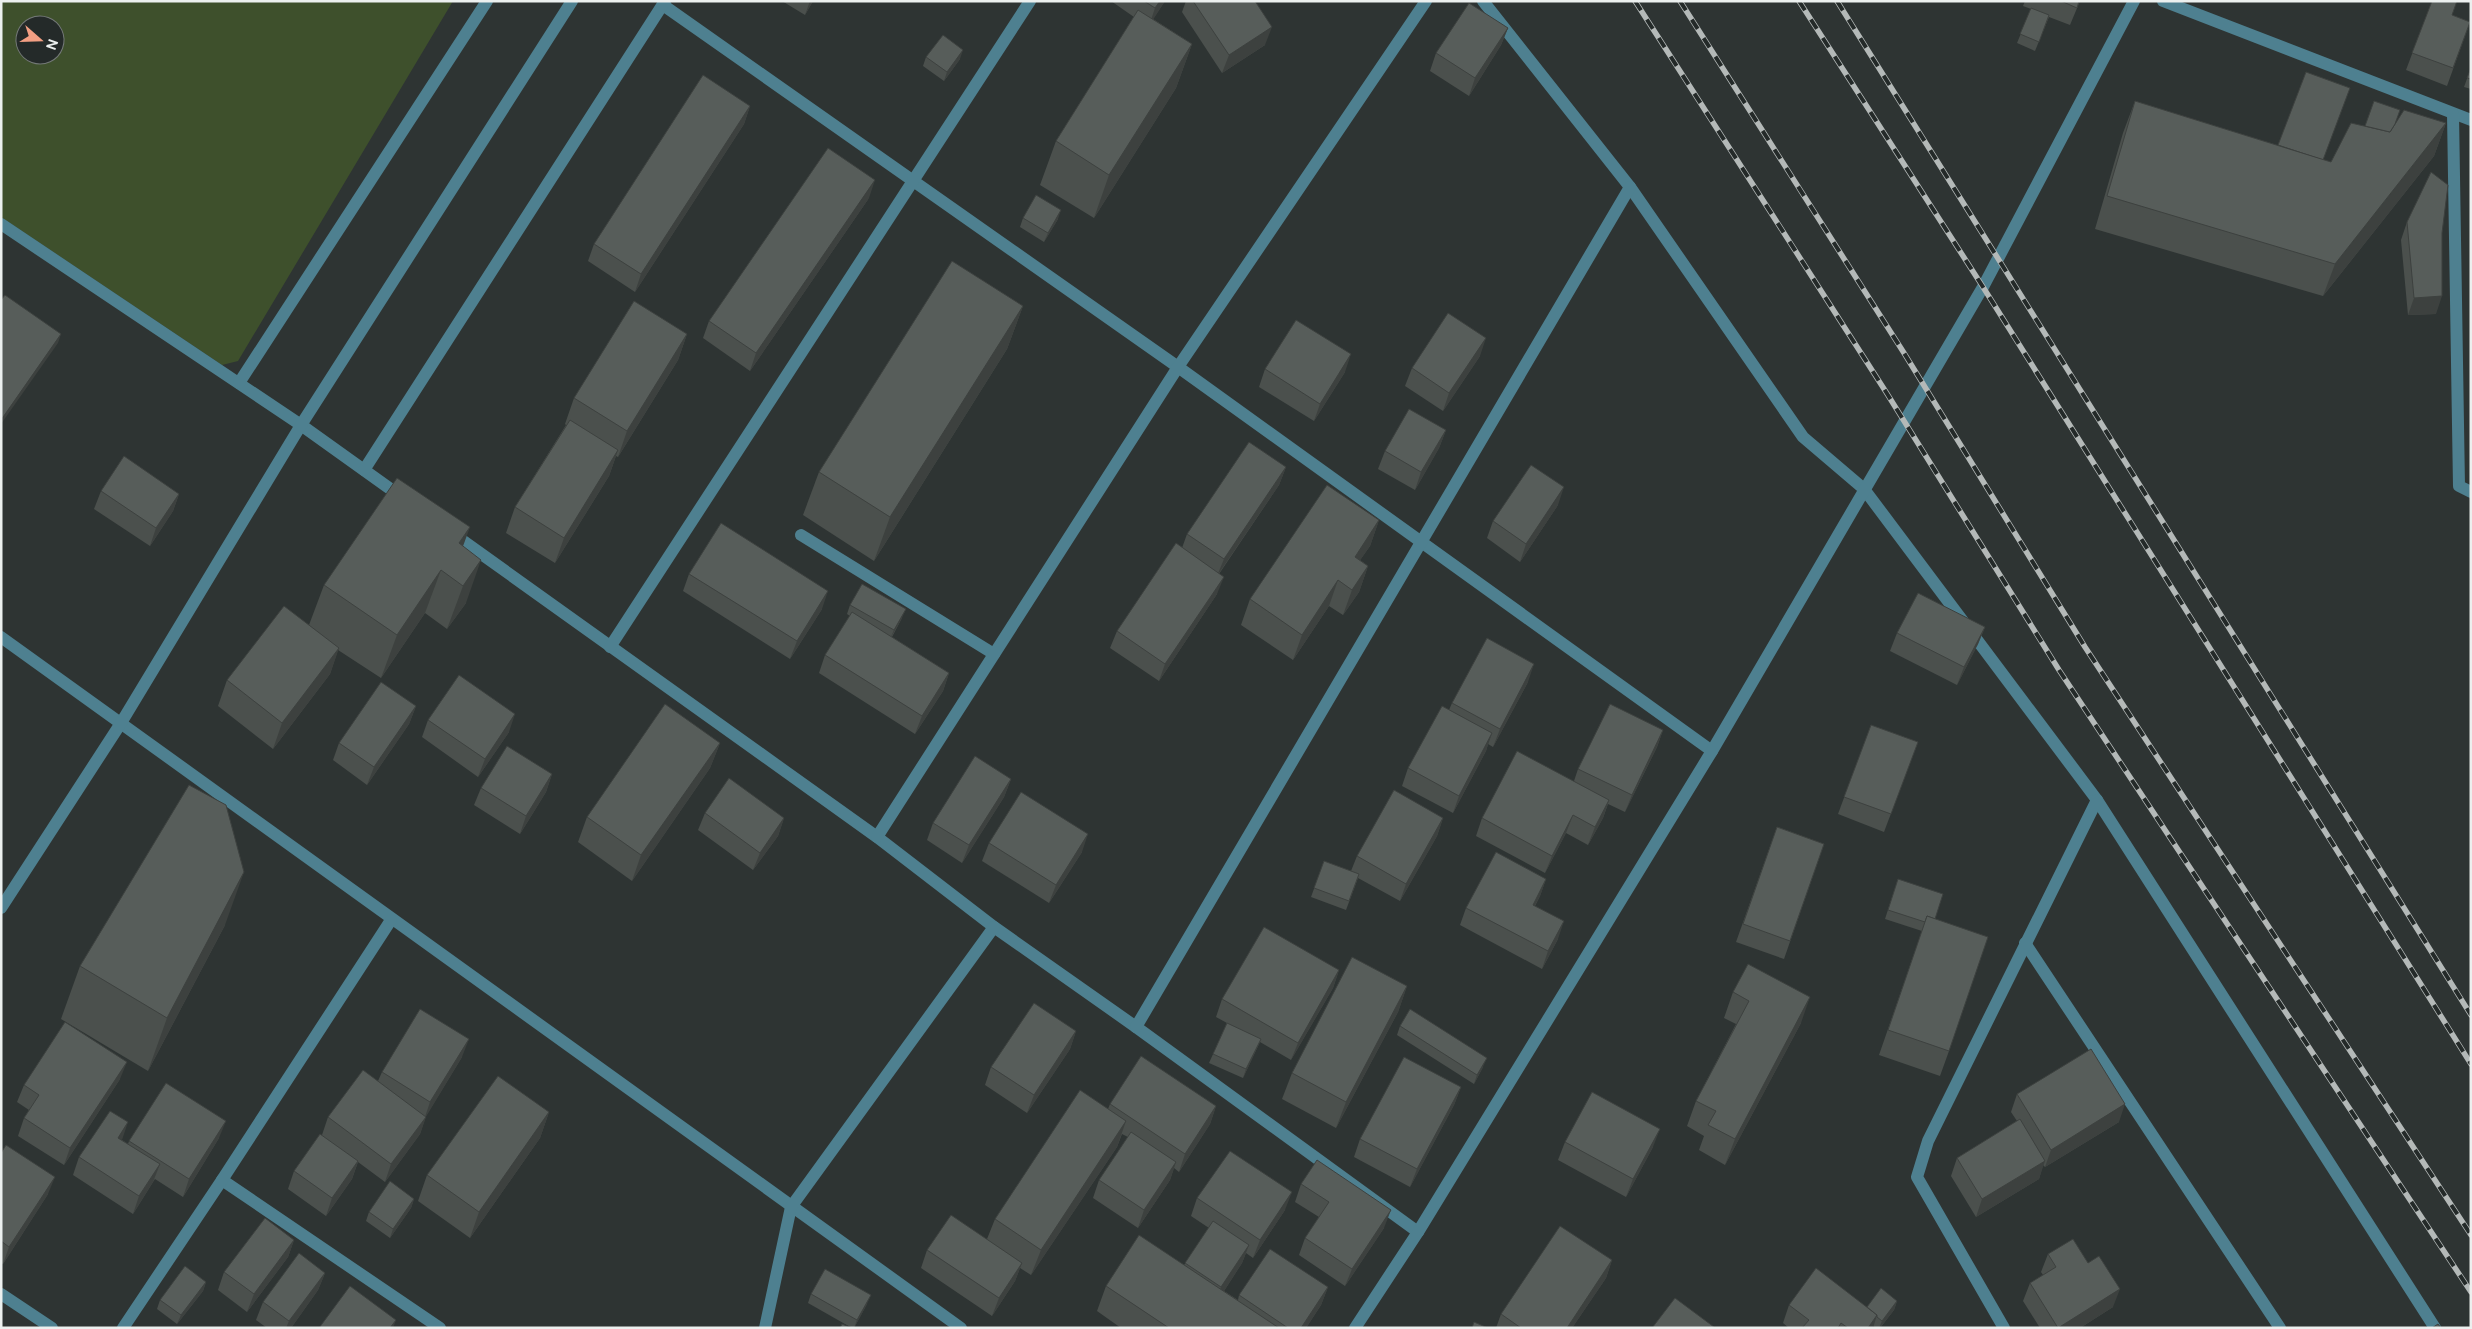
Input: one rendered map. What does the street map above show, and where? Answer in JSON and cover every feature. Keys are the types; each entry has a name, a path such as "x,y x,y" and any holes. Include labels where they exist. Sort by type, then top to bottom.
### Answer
{"street":[{"path":"239,383 487,1"},
{"path":"1,908 121,722 301,425 572,1"},
{"path":"610,647 1030,1"},
{"path":"877,837 1178,367 1426,1"},
{"path":"1483,1 1630,187 1803,437 1864,489 2097,800 2434,1328"},
{"path":"1355,1328 1418,1232 1712,751 1994,267 2134,1"},
{"path":"2163,1 2471,120"},
{"path":"364,470 664,3 912,182 1178,367 1712,751"},
{"path":"2453,114 2460,486 2471,492"},
{"path":"1136,1027 1630,187"},
{"path":"1,224 301,425 412,504"},
{"path":"443,527 877,837 994,927 1136,1027 1418,1232"},
{"path":"801,535 994,654"},
{"path":"1,638 121,722 392,920 961,1328"},
{"path":"2004,1328 1917,1177 1928,1141 2097,800"},
{"path":"123,1328 392,920"},
{"path":"765,1328 791,1207 994,927"},
{"path":"2025,943 2280,1328"},
{"path":"222,1180 440,1328"},
{"path":"1,1294 52,1328"}],"green space":[{"path":"1,1 453,1 238,361 222,365 1,217"}],"building":[{"path":"1144,1 1160,1 1155,8"},
{"path":"1193,1 1255,1 1272,27 1229,55"},
{"path":"2061,1 2079,1 2077,8"},
{"path":"2432,1 2457,1 2452,15 2470,22 2453,68 2412,53"},
{"path":"1469,3 1508,28 1475,78 1436,53"},
{"path":"2031,8 2049,15 2039,42 2020,34"},
{"path":"1138,10 1192,44 1109,175 1056,141"},
{"path":"943,35 963,50 947,72 926,57"},
{"path":"2471,68 2471,79 2467,78"},
{"path":"2306,72 2350,88 2323,160 2278,145"},
{"path":"703,75 750,106 641,274 594,244"},
{"path":"2135,101 2331,162 2351,123 2390,132 2404,110 2446,123 2335,264 2107,196"},
{"path":"2374,101 2400,110 2390,132 2365,126"},
{"path":"828,148 875,180 756,353 709,321"},
{"path":"2431,172 2448,185 2442,233 2442,296 2414,298 2407,222"},
{"path":"1036,195 1061,210 1048,233 1023,218"},
{"path":"952,261 1023,306 890,517 819,472"},
{"path":"5,295 61,334 1,420 1,300"},
{"path":"634,301 687,334 627,431 574,398"},
{"path":"1448,313 1486,338 1449,393 1412,368"},
{"path":"1296,320 1351,354 1320,404 1265,369"},
{"path":"1409,409 1446,430 1421,472 1385,451"},
{"path":"570,420 618,450 564,538 515,507"},
{"path":"1249,442 1286,467 1224,559 1187,534"},
{"path":"124,456 179,494 156,528 101,491"},
{"path":"1531,465 1564,487 1526,544 1493,521"},
{"path":"397,478 470,527 459,543 481,560 463,586 441,570 397,635 324,585"},
{"path":"1327,485 1379,520 1355,557 1368,566 1352,590 1338,580 1302,635 1250,599"},
{"path":"721,523 828,591 797,641 689,574"},
{"path":"1176,543 1224,577 1165,664 1117,631"},
{"path":"862,584 906,609 894,630 850,605"},
{"path":"1918,593 1985,627 1964,667 1897,633"},
{"path":"284,606 339,648 282,723 227,680"},
{"path":"852,612 949,673 922,716 825,655"},
{"path":"1487,638 1534,664 1500,729 1452,703"},
{"path":"459,675 515,714 485,759 428,720"},
{"path":"381,682 416,706 374,767 339,743"},
{"path":"665,704 720,743 641,855 587,817"},
{"path":"1610,704 1663,730 1632,795 1578,769"},
{"path":"1442,706 1492,733 1459,796 1408,768"},
{"path":"1871,725 1918,742 1891,814 1844,797"},
{"path":"507,746 552,774 526,816 481,788"},
{"path":"1517,751 1609,800 1595,827 1573,815 1552,856 1482,818"},
{"path":"975,756 1011,779 969,845 933,823"},
{"path":"729,778 784,818 760,853 705,813"},
{"path":"189,785 226,805 244,872 167,1018 80,966"},
{"path":"1394,790 1443,818 1406,884 1357,856"},
{"path":"1021,792 1088,834 1056,885 989,843"},
{"path":"1777,827 1824,844 1790,941 1743,924"},
{"path":"1496,852 1546,879 1533,905 1564,921 1548,951 1466,908"},
{"path":"1324,861 1359,874 1349,901 1314,888"},
{"path":"1898,879 1943,894 1935,919 1927,916 1925,922 1888,910"},
{"path":"1927,916 1988,937 1949,1051 1888,1030"},
{"path":"1264,927 1339,970 1298,1043 1222,999"},
{"path":"1352,957 1407,986 1346,1102 1292,1073"},
{"path":"1748,964 1810,997 1735,1139 1708,1125 1716,1111 1696,1101 1749,1001 1733,992"},
{"path":"1034,1003 1076,1031 1034,1095 991,1067"},
{"path":"420,1009 469,1039 430,1102 382,1072"},
{"path":"1410,1009 1487,1058 1477,1075 1400,1026"},
{"path":"65,1022 127,1062 70,1148 24,1118 39,1095 24,1085"},
{"path":"1227,1023 1261,1039 1246,1069 1213,1054"},
{"path":"2091,1049 2125,1104 2051,1150 2017,1094"},
{"path":"1141,1056 1216,1106 1185,1154 1110,1104"},
{"path":"1404,1057 1461,1087 1417,1169 1360,1139"},
{"path":"363,1070 426,1117 391,1164 328,1117"},
{"path":"498,1076 549,1112 479,1212 427,1175"},
{"path":"166,1083 226,1121 189,1179 129,1141"},
{"path":"1080,1090 1126,1121 1041,1250 995,1219"},
{"path":"1592,1092 1660,1129 1633,1179 1565,1142"},
{"path":"110,1111 128,1122 118,1138 160,1164 139,1196 79,1157"},
{"path":"2020,1119 2045,1161 1982,1199 1957,1158"},
{"path":"1131,1132 1176,1162 1144,1210 1099,1180"},
{"path":"320,1134 358,1161 332,1198 294,1171"},
{"path":"6,1145 55,1177 9,1247 1,1241 1,1153"},
{"path":"1230,1151 1292,1192 1260,1240 1197,1198"},
{"path":"1317,1160 1391,1210 1352,1269 1305,1238 1329,1202 1301,1184"},
{"path":"390,1181 414,1199 393,1229 369,1212"},
{"path":"951,1215 1022,1263 999,1298 927,1250"},
{"path":"265,1218 294,1240 254,1294 224,1272"},
{"path":"1213,1221 1249,1245 1221,1287 1185,1263"},
{"path":"1560,1226 1612,1260 1567,1328 1521,1328 1501,1314"},
{"path":"1139,1235 1279,1328 1169,1328 1106,1286"},
{"path":"2073,1239 2088,1263 2099,1256 2120,1289 2058,1328 2030,1283 2056,1267 2048,1254"},
{"path":"1270,1249 1328,1287 1301,1328 1288,1328 1239,1295"},
{"path":"299,1253 325,1273 289,1321 263,1302"},
{"path":"185,1266 206,1282 181,1315 160,1300"},
{"path":"1816,1268 1877,1315 1868,1328 1848,1328 1841,1323 1838,1328 1802,1328 1809,1320 1789,1305"},
{"path":"825,1269 871,1295 857,1320 811,1294"},
{"path":"350,1286 396,1320 390,1328 319,1328"},
{"path":"1881,1288 1897,1301 1882,1321 1867,1307"},
{"path":"1675,1298 1714,1327 1714,1328 1652,1328"},
{"path":"1474,1322 1488,1328 1472,1328"},
{"path":"842,1324 852,1328 840,1328"},
{"path":"2438,1324 2441,1328 2432,1328"}],"railway":[{"path":"1635,1 1886,392 2059,670 2471,1292"},
{"path":"1680,1 1904,353 2085,647 2471,1235"},
{"path":"1799,1 1983,287 2471,1064"},
{"path":"1837,1 2471,1015"}]}
